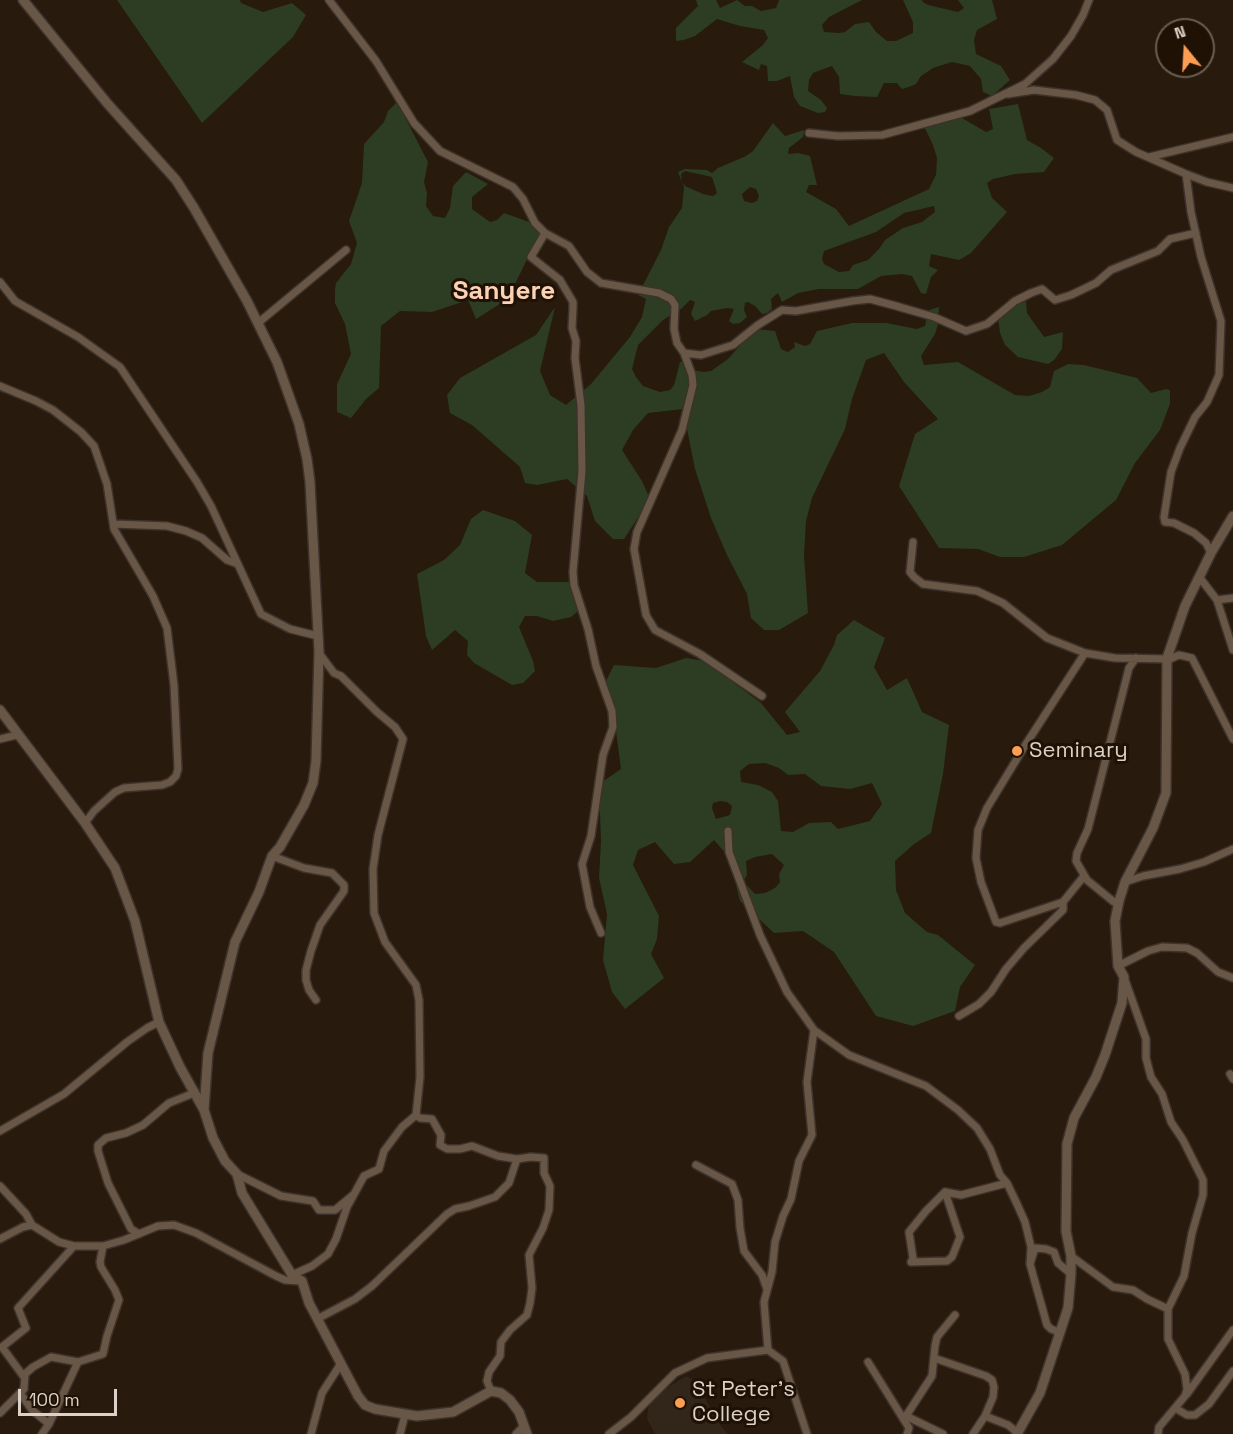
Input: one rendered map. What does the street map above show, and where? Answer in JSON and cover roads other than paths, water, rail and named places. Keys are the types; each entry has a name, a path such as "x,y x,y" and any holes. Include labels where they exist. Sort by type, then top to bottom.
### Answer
{"main road":[{"path":"23,0 107,103 176,180 224,258 258,323 280,372 299,424 307,459 319,652 316,761 313,783 304,805 280,848 272,856 259,892 235,942 208,1053 204,1110"},
{"path":"1018,1434 1040,1393 1068,1308 1071,1256 1066,1231 1067,1144 1074,1118 1096,1077 1122,1003 1124,977 1118,966 1115,921 1119,901 1125,882 1153,828 1166,793 1167,658 1185,606 1211,553 1233,516"},
{"path":"0,710 85,823 114,868 135,921 159,1022 204,1110 213,1138 225,1161 237,1174 242,1193 292,1275 302,1281 309,1303 358,1396 365,1405 375,1409 405,1415 436,1415 453,1412 491,1391 510,1400 519,1412 526,1430"}],"street":[{"path":"329,0 376,61 414,123 440,151 513,187 523,199 535,223 545,233 569,246 587,272 601,283 659,293 671,298 675,305 675,336 692,375 693,386 677,442 637,532 634,549 645,615 655,630 685,645 762,696"},
{"path":"809,133 838,136 882,135 970,111 1025,84 1053,59 1071,36 1089,0"},
{"path":"1002,95 1035,90 1076,95 1095,100 1107,110 1117,140 1186,174 1233,188"},
{"path":"1149,157 1233,137"},
{"path":"1186,174 1201,257 1221,321 1220,375 1208,402 1195,417 1180,448 1171,472 1164,517 1165,522 1174,523 1194,533 1206,543 1211,553"},
{"path":"545,233 531,257 563,284 573,302 572,327 576,346 574,358 581,405 582,471 573,572 574,585 588,629 596,666 612,711 613,728 603,755 591,836 582,864 590,907 601,933"},
{"path":"684,353 702,355 733,345 782,310 796,311 852,300 870,299 934,317 966,331 987,324 1015,301 1031,292 1041,289 1055,300 1071,295 1096,283 1111,270 1158,251 1170,239 1196,233"},
{"path":"258,323 345,250"},
{"path":"0,282 15,301 113,360 127,375 197,482 261,614 290,629 318,636"},
{"path":"2,389 36,400 53,410 81,432 94,446 107,484 118,536 153,596 167,628 174,685 178,769 176,776 171,782 162,785 149,788 124,788 115,792 94,811 85,823"},
{"path":"114,524 167,526 186,531 202,538 227,560 238,564"},
{"path":"913,542 910,572 923,584 977,591 1003,603 1047,638 1085,653 1115,658 1179,656 1192,658 1233,740"},
{"path":"1200,579 1217,600 1233,650"},
{"path":"1217,600 1233,598"},
{"path":"292,1275 312,1266 328,1254 347,1207 364,1176 378,1169 384,1151 394,1137 416,1115 420,1077 419,1000 416,985 384,942 374,913 373,869 378,835 403,739 395,727 341,676 334,673 319,652"},
{"path":"1084,876 1063,902 1000,923 996,922 981,882 976,858 978,830 987,808 1085,653"},
{"path":"1119,901 1114,902 1084,876 1076,861 1077,853 1088,829 1129,668 1136,658"},
{"path":"0,739 17,735"},
{"path":"728,831 729,852 760,935 788,992 814,1030 849,1055 926,1086 958,1110 977,1128 990,1149 1000,1175 1007,1183 1025,1222 1031,1247 1030,1264 1047,1324 1051,1329 1059,1332"},
{"path":"1125,882 1204,862 1233,849"},
{"path":"272,856 304,868 332,873 344,885 344,891 320,925 306,970 309,990 316,1000"},
{"path":"959,1016 979,1004 991,992 1006,969 1024,948 1063,910 1063,902"},
{"path":"1118,966 1148,951 1162,948 1187,948 1197,953 1218,972 1233,978"},
{"path":"1124,977 1146,1039 1146,1058 1150,1077 1162,1095 1171,1122 1184,1140 1203,1180 1203,1195 1192,1233 1184,1276 1168,1309 1168,1339 1185,1374 1187,1389 1185,1396"},
{"path":"0,1131 64,1094 121,1046 159,1022"},
{"path":"768,1350 764,1302 772,1272 775,1242 791,1199 799,1161 812,1135 807,1082 814,1030"},
{"path":"139,1234 131,1229 108,1182 98,1145 106,1138 144,1125 169,1103 194,1093"},
{"path":"416,1115 420,1118 432,1119 441,1135 440,1145 447,1149 472,1146 498,1156 544,1158 544,1173 550,1186 549,1210 543,1228 529,1255 532,1288 527,1315 510,1330 501,1342 500,1356 489,1372 487,1381 491,1391"},
{"path":"317,1319 355,1299 372,1286 447,1214 455,1209 495,1197 509,1183 518,1158"},
{"path":"696,1165 732,1184 738,1200 744,1251 762,1275 767,1289"},
{"path":"237,1174 281,1196 313,1202 319,1210 335,1210 355,1193"},
{"path":"945,1192 961,1195 1007,1183"},
{"path":"0,1186 26,1214 32,1226 49,1238 74,1246 103,1246 159,1226 174,1225 196,1233 285,1280 302,1281"},
{"path":"945,1192 960,1237 952,1257 947,1261 911,1262 913,1258 909,1232 926,1210 945,1192"},
{"path":"0,1239 23,1227 32,1226"},
{"path":"24,1377 2,1347 26,1328 18,1308 74,1246"},
{"path":"0,1413 24,1389 24,1377 27,1371 51,1357 78,1362 103,1354 119,1300 99,1262 103,1246"},
{"path":"1030,1264 1035,1248 1046,1249 1053,1252 1058,1263 1071,1274"},
{"path":"1071,1256 1113,1287 1133,1290 1168,1309"},
{"path":"908,1431 906,1416 932,1376 937,1337 955,1315"},
{"path":"1158,1434 1159,1427 1185,1396 1233,1330"},
{"path":"609,1434 631,1417 675,1373 707,1358 768,1350 783,1361 807,1434"},
{"path":"934,1358 992,1380 993,1397 985,1416 973,1434"},
{"path":"42,1434 78,1362"},
{"path":"868,1362 908,1431"},
{"path":"311,1434 322,1393 340,1365"},
{"path":"1175,1407 1187,1415 1195,1415 1209,1404 1233,1371"},
{"path":"20,1393 32,1410 49,1424"},
{"path":"400,1434 405,1415"},
{"path":"906,1416 943,1434"},
{"path":"985,1416 1008,1425 1018,1434"},
{"path":"516,1434 526,1430"}],"place":[{"name":"Seminary","path":"1017,751"},
{"name":"St Peter's College","path":"680,1403"}],"district":[{"name":"Sanyere","path":"504,292"}]}
